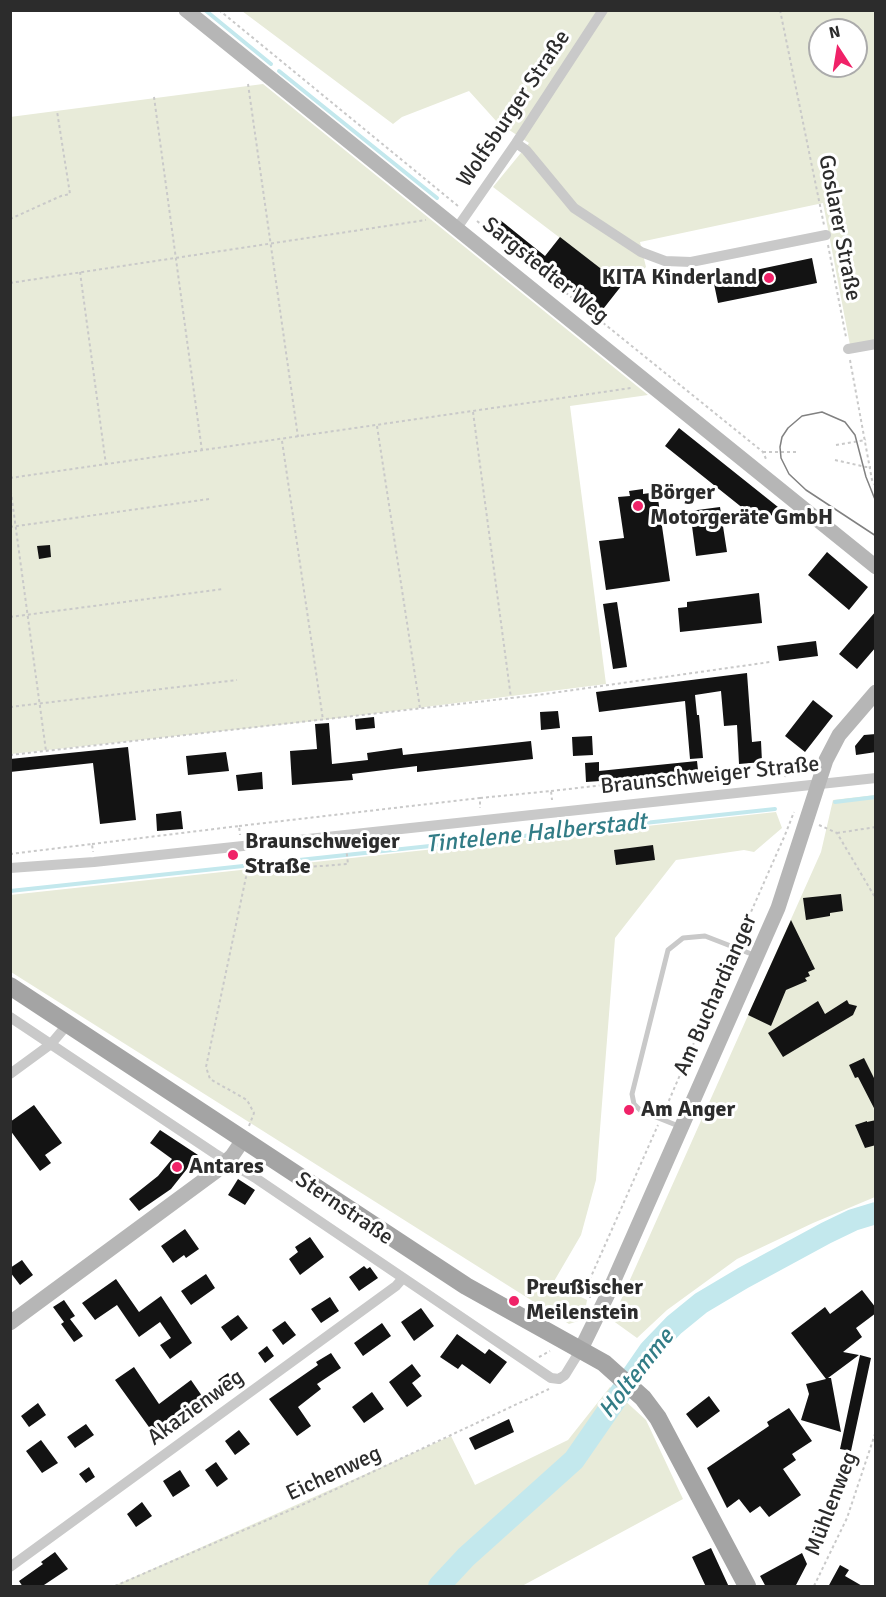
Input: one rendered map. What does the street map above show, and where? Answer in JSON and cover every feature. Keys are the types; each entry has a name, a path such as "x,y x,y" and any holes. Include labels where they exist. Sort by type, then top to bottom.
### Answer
{"main road":[{"name":"Sternstraße","path":"10,986 466,1286 581,1349 609,1367 643,1398 672,1441 747,1587"}],"street":[{"name":"Sargstedter Weg","path":"186,10 876,567"},
{"name":"Wolfsburger Straße","path":"457,228 603,10"},
{"path":"516,143 526,150 574,208 641,252 664,261 691,262 826,235"},
{"path":"848,349 876,344"},
{"name":"Am Buchardianger","path":"581,1349 594,1325 758,957 790,875 802,813 839,735 876,692"},
{"name":"Braunschweiger Straße","path":"10,868 94,862 876,778"},
{"name":"Sternstraße","path":"10,1017 552,1377 559,1379"},
{"path":"10,1074 51,1044 67,1025"},
{"path":"10,1323 227,1162 243,1140"},
{"name":"Akazienweg","path":"10,1567 387,1293 403,1278"},
{"path":"559,1379 565,1375 581,1349"}],"lane":[{"path":"682,1128 641,1112 634,1104 632,1094 668,950 683,938 705,936 758,957"}],"path":[{"path":"219,10 763,452 770,474 766,478"},
{"name":"Goslarer Straße","path":"780,10 826,235 872,480 876,487"},
{"path":"248,84 298,437"},
{"path":"154,97 202,451"},
{"path":"10,219 60,196 70,194 57,111"},
{"path":"10,283 423,221 439,213 451,200"},
{"path":"80,272 106,465"},
{"path":"10,478 630,389 642,378"},
{"path":"473,412 512,698"},
{"path":"377,426 420,708"},
{"path":"282,439 322,720"},
{"path":"836,445 866,440"},
{"path":"763,452 799,452"},
{"path":"835,460 866,467 871,466"},
{"path":"10,485 46,751"},
{"path":"10,526 209,499"},
{"path":"10,617 223,589"},
{"path":"10,755 512,698 770,662"},
{"path":"10,708 237,680"},
{"path":"10,854 480,798 789,765 781,789"},
{"path":"551,791 552,812"},
{"path":"480,798 481,820"},
{"path":"590,1300 590,1279 785,835 791,815 802,813 837,833 876,899"},
{"path":"238,826 242,846"},
{"path":"837,833 876,827"},
{"path":"243,1140 254,1113 247,1100 210,1079 206,1067 246,877 254,871 348,864 346,843"},
{"path":"92,844 94,862"},
{"name":"Eichenweg","path":"116,1587 302,1505 553,1388 559,1379"},
{"name":"Mühlenweg","path":"814,1587 847,1518 876,1431"}],"green space":[{"path":"242,11 875,11 875,340 850,345 823,203 640,242 646,267 627,284 622,285 493,187 529,143 497,122 469,91 402,117 393,124"},
{"path":"263,84 648,395 570,406 606,684 323,720 11,754 10,117"},
{"path":"875,795 875,1197 737,1259 667,1310 637,1338 612,1320 821,852 833,800"},
{"path":"776,812 782,828 754,852 744,850 676,860 615,938 596,1180 581,1235 553,1283 587,1300 585,1311 578,1321 569,1324 11,972 10,895"},
{"path":"610,1387 646,1420 683,1499 522,1586 114,1586 451,1436 475,1485 568,1440"}],"building":[{"path":"494,215 545,256 560,237 622,285 600,313 487,223"},
{"path":"812,258 817,283 718,303 713,279"},
{"path":"679,428 778,507 764,525 665,446"},
{"path":"643,489 643,494 657,492 670,581 606,590 599,541 624,538 618,497 630,496 629,491"},
{"path":"720,507 727,552 696,556 690,511"},
{"path":"50,545 51,557 39,559 37,546"},
{"path":"827,552 868,587 849,610 808,575"},
{"path":"759,593 762,623 680,632 678,608 687,607 687,602"},
{"path":"617,602 627,667 613,669 603,604"},
{"path":"876,611 876,647 857,669 839,654"},
{"path":"816,641 818,656 779,661 777,646"},
{"path":"747,673 752,742 761,741 762,762 739,764 737,725 724,726 721,691 695,695 703,758 690,759 685,701 599,712 596,692"},
{"path":"813,700 833,716 805,752 785,736"},
{"path":"558,711 560,728 541,730 540,712"},
{"path":"374,717 375,728 356,730 355,719"},
{"path":"329,723 332,764 368,760 367,753 402,748 403,755 531,741 533,759 417,772 417,766 352,774 353,780 292,785 290,751 317,749 315,724"},
{"path":"876,734 876,752 856,755 855,746 864,735"},
{"path":"592,736 593,755 573,756 572,737"},
{"path":"128,747 136,820 100,824 93,763 10,772 10,759"},
{"path":"226,752 229,771 188,775 186,756"},
{"path":"697,761 698,770 643,776 643,778 586,782 585,763 599,762 599,771"},
{"path":"262,772 263,789 238,791 236,775"},
{"path":"181,811 183,829 157,831 156,814"},
{"path":"653,845 655,860 616,865 614,850"},
{"path":"841,894 843,911 806,920 803,898"},
{"path":"791,920 815,969 808,972 810,976 805,978 807,981 786,990 771,1026 748,1015"},
{"path":"847,1000 849,1004 857,1006 853,1015 783,1057 768,1033 818,1001 825,1014"},
{"path":"864,1058 876,1082 876,1112 858,1077 855,1078 849,1065"},
{"path":"34,1105 62,1143 45,1155 51,1163 40,1171 10,1130 10,1122"},
{"path":"876,1120 876,1145 865,1148 855,1125"},
{"name":"Antares","path":"160,1130 198,1155 171,1189 139,1211 129,1199 158,1176 172,1159 150,1143"},
{"path":"238,1179 255,1190 245,1205 228,1195"},
{"path":"185,1229 199,1249 186,1258 184,1255 173,1263 161,1246"},
{"path":"310,1237 324,1257 300,1275 289,1259 298,1252 295,1247"},
{"path":"22,1260 33,1275 20,1285 10,1272 10,1268"},
{"path":"364,1266 367,1269 370,1267 378,1278 359,1291 349,1277"},
{"path":"206,1274 215,1288 191,1305 181,1291"},
{"path":"116,1279 139,1312 161,1296 192,1343 170,1359 160,1345 171,1338 160,1322 139,1337 117,1305 95,1320 82,1303"},
{"path":"862,1290 876,1308 876,1313 856,1328 862,1337 843,1352 859,1355 828,1378 831,1378 841,1432 801,1420 809,1394 806,1384 826,1379 791,1333 825,1307 830,1314"},
{"path":"330,1297 339,1311 321,1323 311,1309"},
{"path":"64,1300 75,1316 70,1319 83,1336 74,1342 61,1324 64,1322 53,1307"},
{"path":"421,1308 434,1326 414,1341 401,1322"},
{"path":"238,1315 248,1328 231,1341 221,1327"},
{"path":"285,1321 296,1335 283,1345 272,1330"},
{"path":"382,1323 391,1336 363,1356 354,1343"},
{"path":"457,1334 485,1354 489,1349 507,1362 490,1384 462,1364 458,1369 440,1357"},
{"path":"267,1346 274,1356 265,1363 258,1353"},
{"path":"331,1353 341,1368 317,1384 321,1389 298,1407 311,1426 297,1436 269,1399 318,1365 316,1362"},
{"path":"860,1355 871,1358 851,1451 840,1449"},
{"path":"412,1364 421,1376 412,1383 422,1396 407,1407 389,1382"},
{"path":"134,1367 159,1404 191,1380 209,1406 193,1418 187,1411 154,1434 115,1380"},
{"path":"228,1373 234,1382 225,1389 218,1380"},
{"path":"372,1392 384,1409 364,1423 352,1407"},
{"path":"709,1396 720,1411 697,1428 686,1414"},
{"path":"38,1403 46,1415 29,1427 21,1416"},
{"path":"789,1408 812,1441 792,1454 796,1460 783,1469 801,1495 769,1517 760,1506 750,1513 739,1499 727,1508 707,1468 769,1426 767,1422"},
{"path":"509,1419 514,1432 475,1450 469,1438"},
{"path":"86,1424 94,1435 75,1448 67,1437"},
{"path":"239,1430 250,1444 235,1455 225,1441"},
{"path":"41,1440 58,1463 42,1473 26,1451"},
{"path":"216,1462 228,1479 217,1487 205,1470"},
{"path":"89,1467 95,1477 86,1483 79,1474"},
{"path":"180,1470 190,1486 173,1497 163,1481"},
{"path":"142,1502 152,1516 136,1527 127,1514"},
{"path":"711,1548 729,1587 706,1587 692,1557"},
{"path":"55,1552 68,1569 41,1587 23,1587 19,1581 43,1564 41,1562"},
{"path":"802,1553 807,1564 795,1587 766,1587 760,1576"},
{"path":"840,1565 849,1570 845,1576 864,1587 828,1587"}],"waterway":[{"path":"205,10 271,64"},
{"path":"279,71 437,198"},
{"name":"Tintelene Halberstadt","path":"835,802 876,797"},
{"name":"Tintelene Halberstadt","path":"10,891 775,809"},
{"name":"Holtemme","path":"439,1586 466,1557 574,1460 650,1350 674,1325 701,1303 743,1278 826,1233 853,1220 876,1213"}],"tram line":[{"path":"876,502 866,477 855,435 845,422 822,412 802,416 788,428 782,437 780,447 781,458 789,474 806,490 876,536"}],"place":[{"name":"KITA Kinderland","path":"769,278"},
{"name":"Börger Motorgeräte GmbH","path":"638,506"},
{"name":"Braunschweiger Straße","path":"233,855"},
{"name":"Am Anger","path":"629,1110"},
{"name":"Antares","path":"177,1167"},
{"name":"Preußischer Meilenstein","path":"514,1301"}]}
